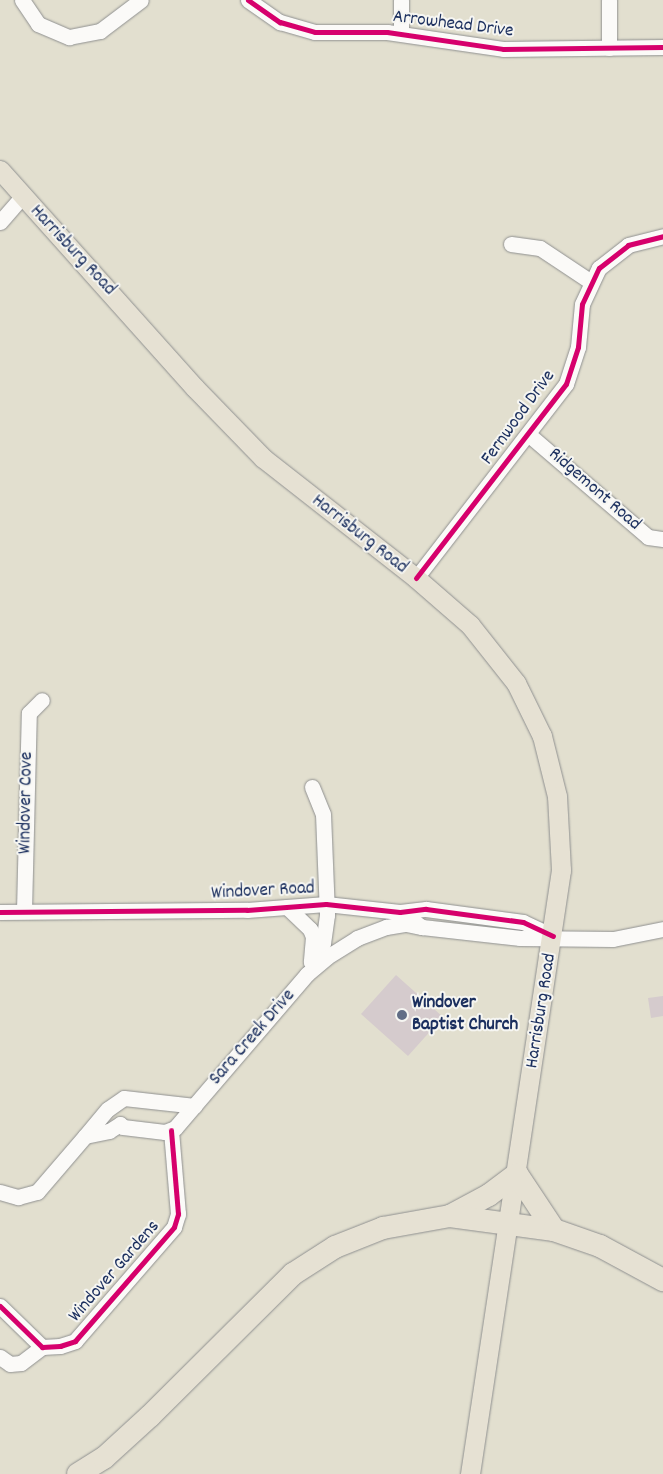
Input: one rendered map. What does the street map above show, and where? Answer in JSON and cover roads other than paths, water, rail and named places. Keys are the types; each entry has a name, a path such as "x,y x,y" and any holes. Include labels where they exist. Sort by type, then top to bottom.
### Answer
{"highway":[{"path":"78,1474 122,1442 272,1291 316,1257 382,1228 450,1216 489,1195 516,1174 554,1230"},
{"path":"450,1216 554,1230 600,1246 663,1280"}],"main road":[{"name":"Harrisburg Road","path":"0,170 22,197 256,451 416,578 470,625 516,683 542,736 553,772 560,822 561,870 553,936 471,1470"}],"street":[{"path":"22,0 38,24 69,37 84,37 100,31 141,0"},
{"name":"Arrowhead Drive","path":"248,0 280,22 315,32 401,33 503,49 663,47"},
{"path":"401,0 401,33"},
{"path":"609,0 610,48"},
{"path":"0,222 22,197"},
{"name":"Fernwood Drive","path":"416,578 566,384 578,347 582,304 599,268 628,245 663,236"},
{"path":"511,244 540,248 591,282"},
{"name":"Ridgemont Road","path":"528,434 648,537 663,539"},
{"name":"Windover Cove","path":"24,911 29,713 42,700"},
{"name":"Sara Creek Drive","path":"311,970 323,943 326,904 324,814 312,787"},
{"name":"Windover Road","path":"0,912 286,907 326,904 400,912 426,909 523,922 553,936"},
{"path":"286,907 303,920 313,937 311,970"},
{"name":"Windover Road","path":"400,912 422,927 520,938 553,936 613,938 663,929"},
{"name":"Sara Creek Drive","path":"195,1106 311,970 357,938 386,927 406,924 422,927"},
{"path":"0,1192 18,1196 37,1192 114,1104 131,1097 195,1106"},
{"path":"114,1104 120,1124 123,1127 165,1132 171,1130 195,1106"},
{"path":"85,1136 109,1131 120,1124"},
{"name":"Windover Gardens","path":"42,1347 60,1346 75,1341 174,1227 178,1214 171,1130"},
{"path":"0,1306 42,1347 21,1362 10,1364 0,1357"}],"place":[{"name":"Windover Baptist Church","path":"402,1015"}]}
